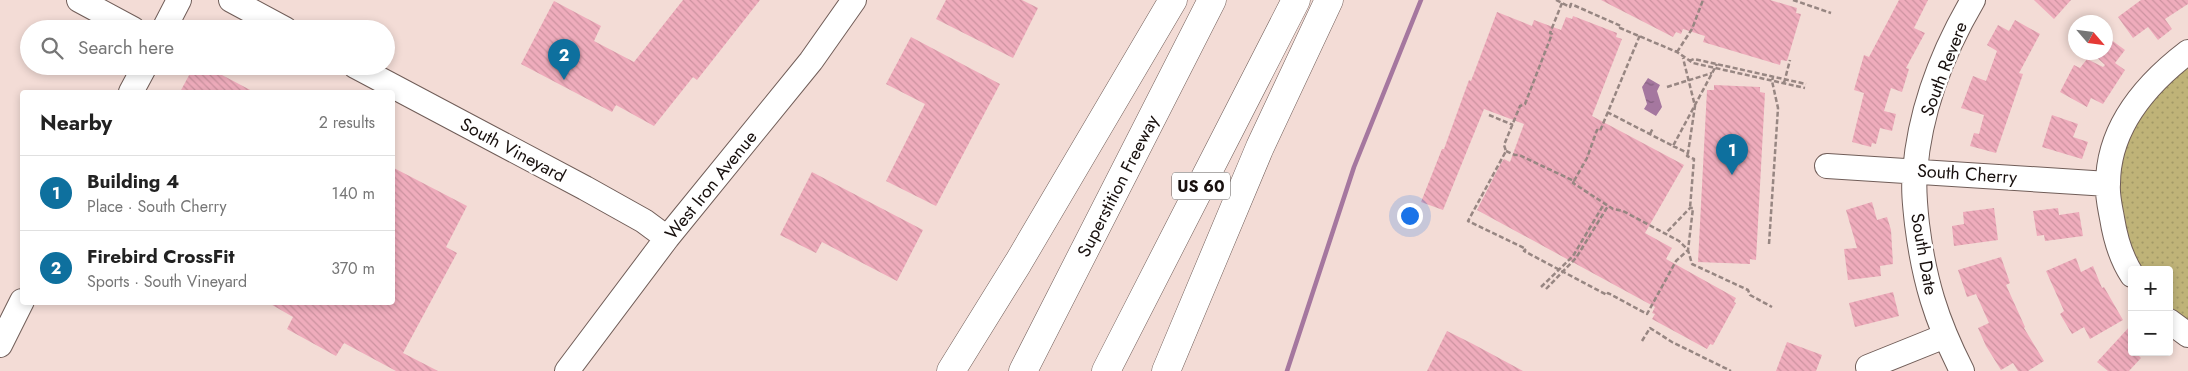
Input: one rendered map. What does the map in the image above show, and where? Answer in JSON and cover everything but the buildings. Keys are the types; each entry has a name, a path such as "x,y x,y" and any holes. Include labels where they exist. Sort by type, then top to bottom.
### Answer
{"highway":[{"path":"951,371 1018,263 1173,0"},
{"name":"Superstition Freeway","path":"1023,371 1212,0"},
{"name":"US 60","path":"1106,371 1296,0"},
{"path":"1166,371 1260,147 1329,0"}],"street":[{"path":"79,0 116,20"},
{"path":"169,20 180,0"},
{"path":"231,0 268,20"},
{"name":"West Iron Avenue","path":"568,371 667,238 812,61 854,0"},
{"name":"South Revere","path":"1915,170 1923,124 1936,80 1959,25 1973,0"},
{"path":"2128,266 2115,237 2108,184 2111,158 2130,110 2149,86 2188,52"},
{"path":"132,90 140,75"},
{"name":"South Vineyard","path":"373,75 644,221 667,238"},
{"name":"South Cherry","path":"1827,166 1915,170 2108,184"},
{"name":"South Date","path":"1915,170 1915,202 1928,292 1945,336 1962,371"},
{"path":"0,345 20,305"},
{"path":"2173,324 2188,335"},
{"path":"1868,367 1945,336"}],"path":[{"path":"1556,0 1570,7 1571,4 1621,26 1620,28 1635,36 1640,35 1678,52 1689,61 1806,84"},
{"path":"1678,52 1692,29 1703,0"},
{"path":"1792,0 1832,13"},
{"path":"1562,3 1525,104 1520,106 1504,145 1506,151 1468,220 1647,314 1676,261 1688,250"},
{"path":"1574,181 1587,158 1597,130 1600,131 1640,35"},
{"path":"1665,234 1690,208 1694,159 1687,156 1695,106 1683,56"},
{"path":"1784,84 1790,60"},
{"path":"1673,146 1716,66"},
{"path":"1716,66 1805,88"},
{"path":"1667,87 1714,72"},
{"path":"1769,244 1778,108 1772,81 1773,77"},
{"path":"1607,112 1688,153"},
{"path":"1489,115 1513,125"},
{"path":"1650,134 1653,128"},
{"path":"1506,151 1519,155 1574,181 1573,183 1604,204 1622,211 1679,241 1688,250"},
{"path":"1542,287 1571,258 1604,204"},
{"path":"1546,289 1574,261 1608,206"},
{"path":"1690,208 1693,208 1688,250 1692,264 1748,290 1750,296 1772,307"},
{"path":"1571,258 1574,261"},
{"path":"1567,262 1570,265"},
{"path":"1642,341 1650,328 1672,342 1731,371"}],"shaded area":[{"path":"2188,62 2188,326 2173,314 2173,266 2136,266 2118,206 2118,160 2137,114"}],"water":[{"path":"1648,78 1660,85 1657,91 1662,107 1656,116 1644,109 1647,104 1642,87"}],"waterway":[{"path":"1287,371 1354,167 1421,0"}],"place":[{"name":"Firebird CrossFit","path":"564,80"},
{"name":"Building 4","path":"1732,175"}]}
